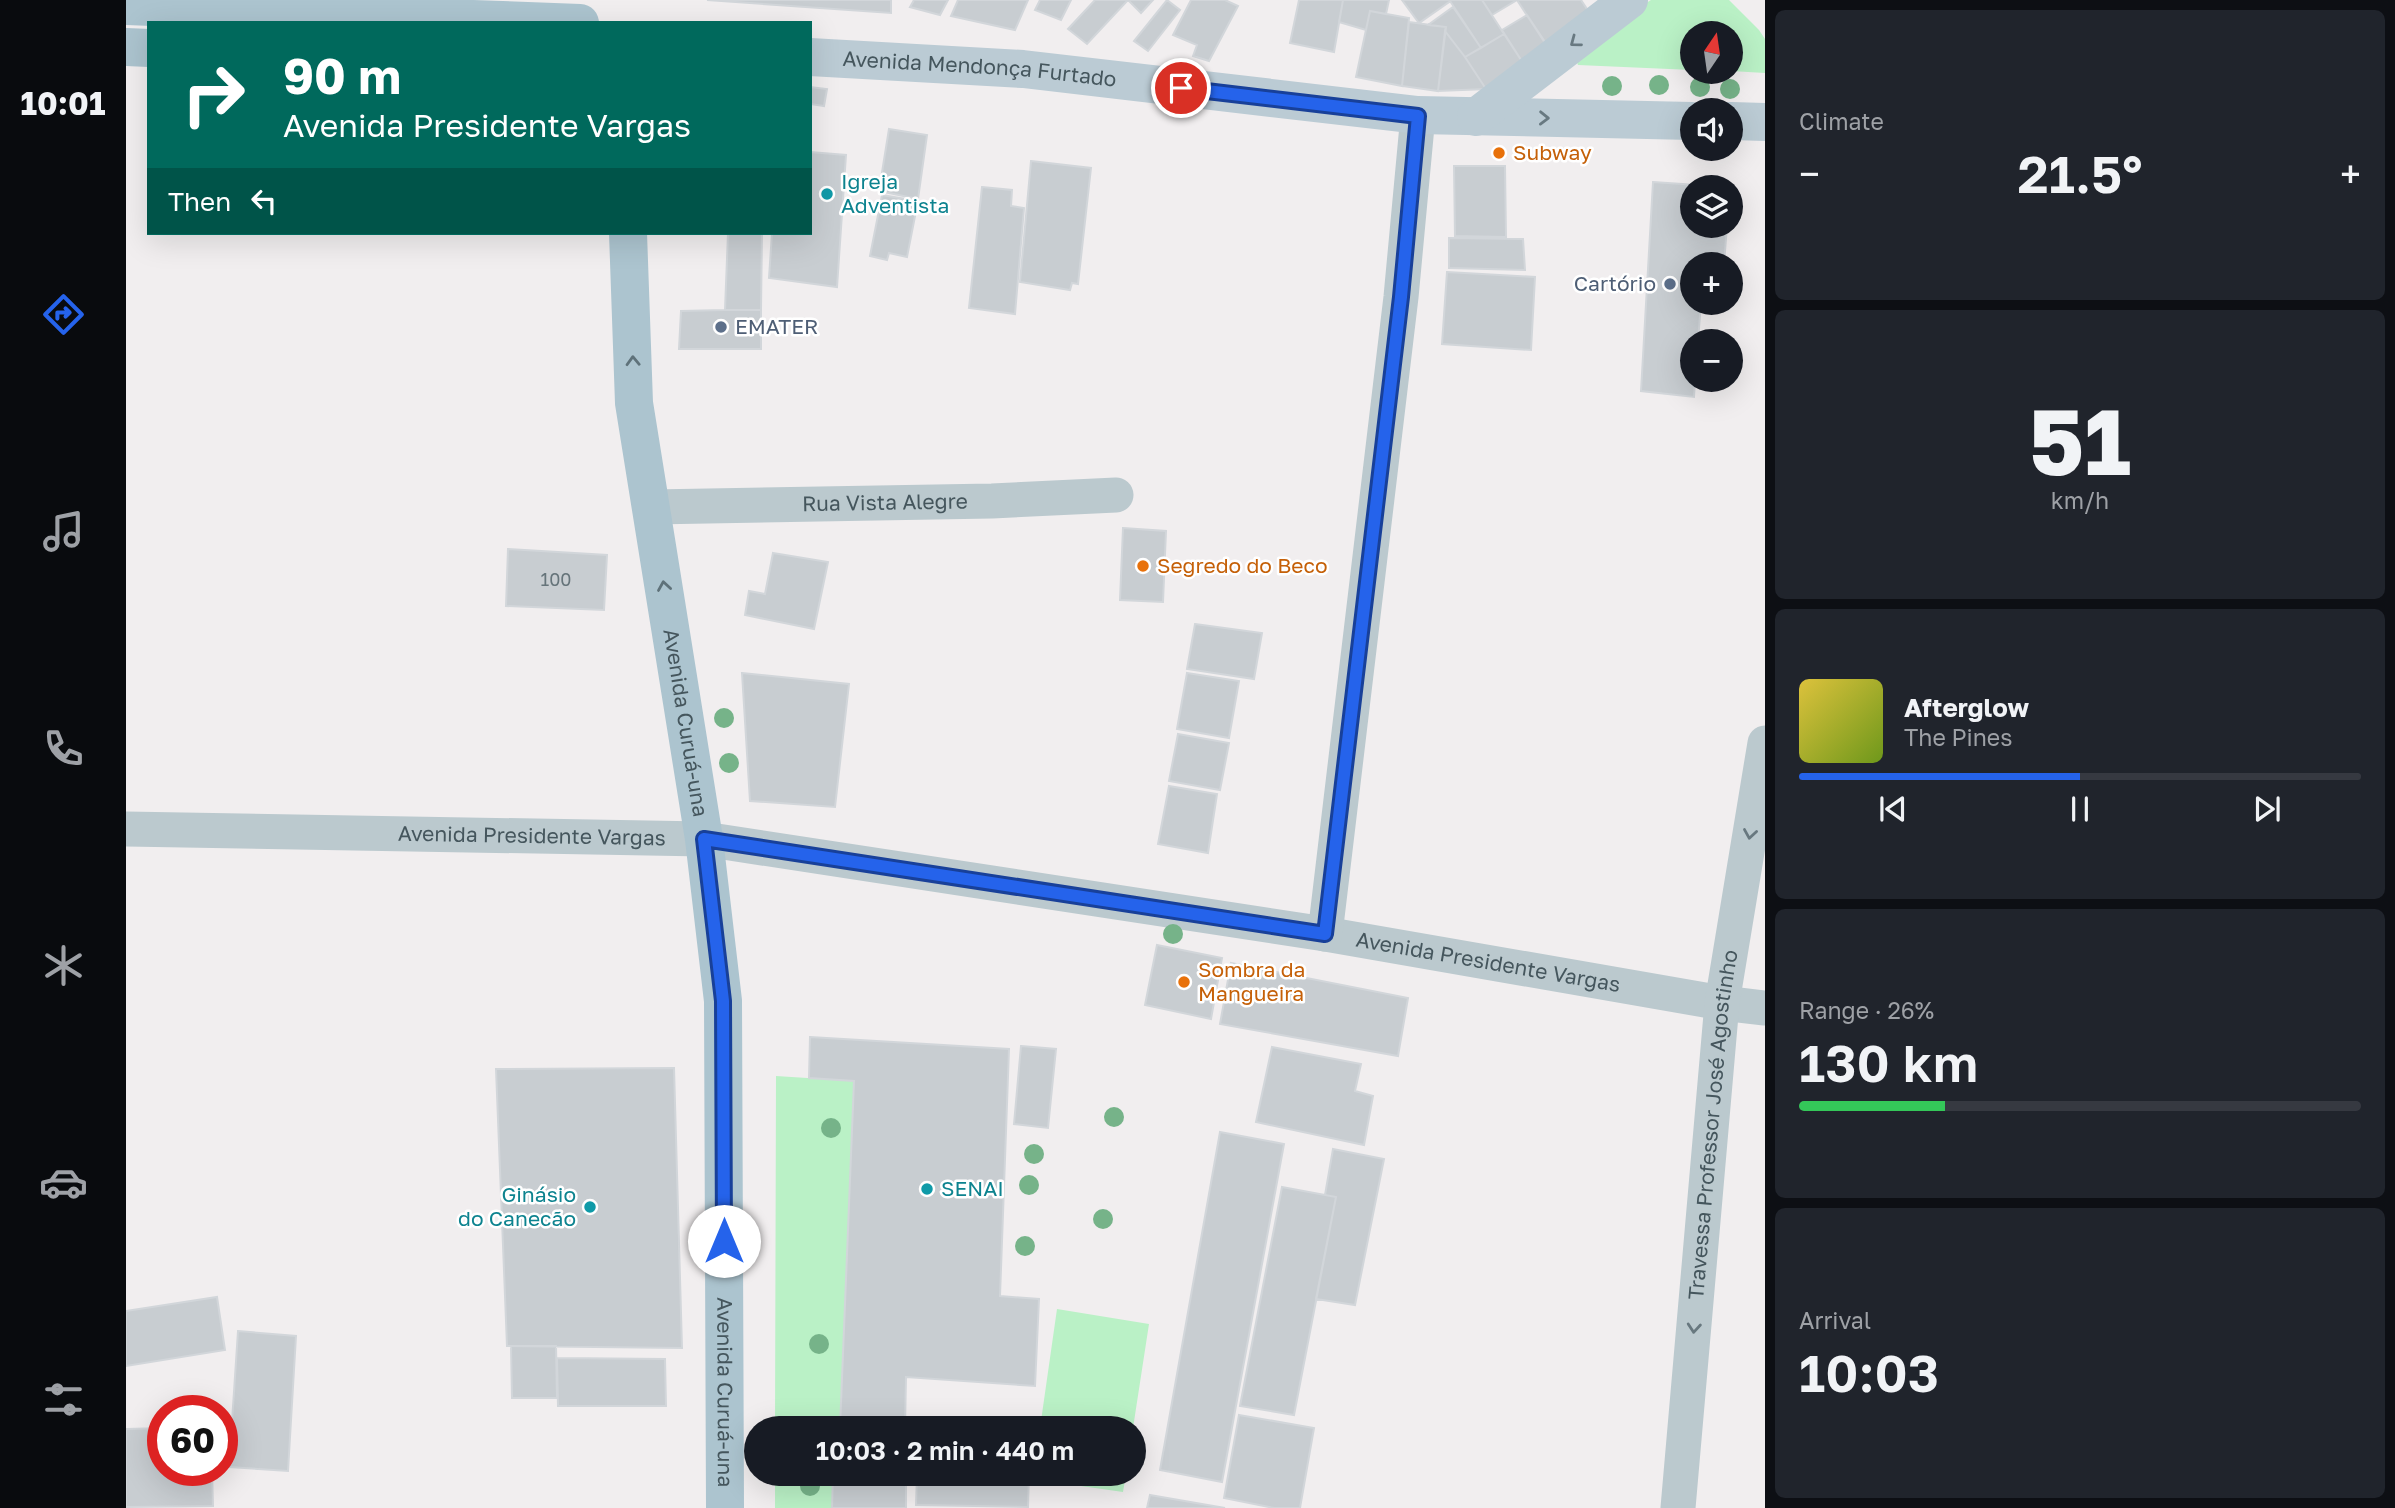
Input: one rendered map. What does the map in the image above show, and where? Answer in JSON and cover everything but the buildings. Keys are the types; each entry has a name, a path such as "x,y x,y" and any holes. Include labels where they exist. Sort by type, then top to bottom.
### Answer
{"main road":[{"path":"1476,117 1629,0"},
{"path":"126,6 527,21"},
{"path":"126,47 147,48"},
{"name":"Avenida Mendonça Furtado","path":"812,57 1023,69 1418,116 1680,121"},
{"path":"1743,121 1765,122"},
{"name":"Avenida Curuá-una","path":"628,235 635,403 704,839 723,1001 725,1508"}],"street":[{"path":"1325,934 1401,297 1418,116"},
{"name":"Rua Vista Alegre","path":"652,507 1116,495"},
{"name":"Travessa Professor José Agostinho","path":"1678,1508 1722,1003 1765,743"},
{"name":"Avenida Presidente Vargas","path":"126,829 704,839 1325,934 1722,1003 1765,1008"}],"green space":[{"path":"1651,0 1729,0 1765,39 1765,73 1743,72 1743,21 1680,21 1680,69 1578,65 1572,49"},
{"path":"776,1076 854,1081 840,1416 775,1416"},
{"path":"1057,1309 1149,1324 1135,1416 1042,1416"},
{"path":"775,1486 833,1486 832,1508 775,1508"},
{"path":"1081,1486 1124,1486 1123,1492"}],"place":[{"name":"Subway","path":"1499,153"},
{"name":"Igreja Adventista","path":"827,194"},
{"name":"Cartório","path":"1670,284"},
{"name":"EMATER","path":"721,327"},
{"name":"Segredo do Beco","path":"1143,566"},
{"name":"Sombra da Mangueira","path":"1184,982"},
{"name":"SENAI","path":"927,1189"},
{"name":"Ginásio do Canecão","path":"590,1207"}],"route":[{"path":"724,1241 723,1001 704,839 1325,934 1401,297 1418,116 1181,88"}]}
